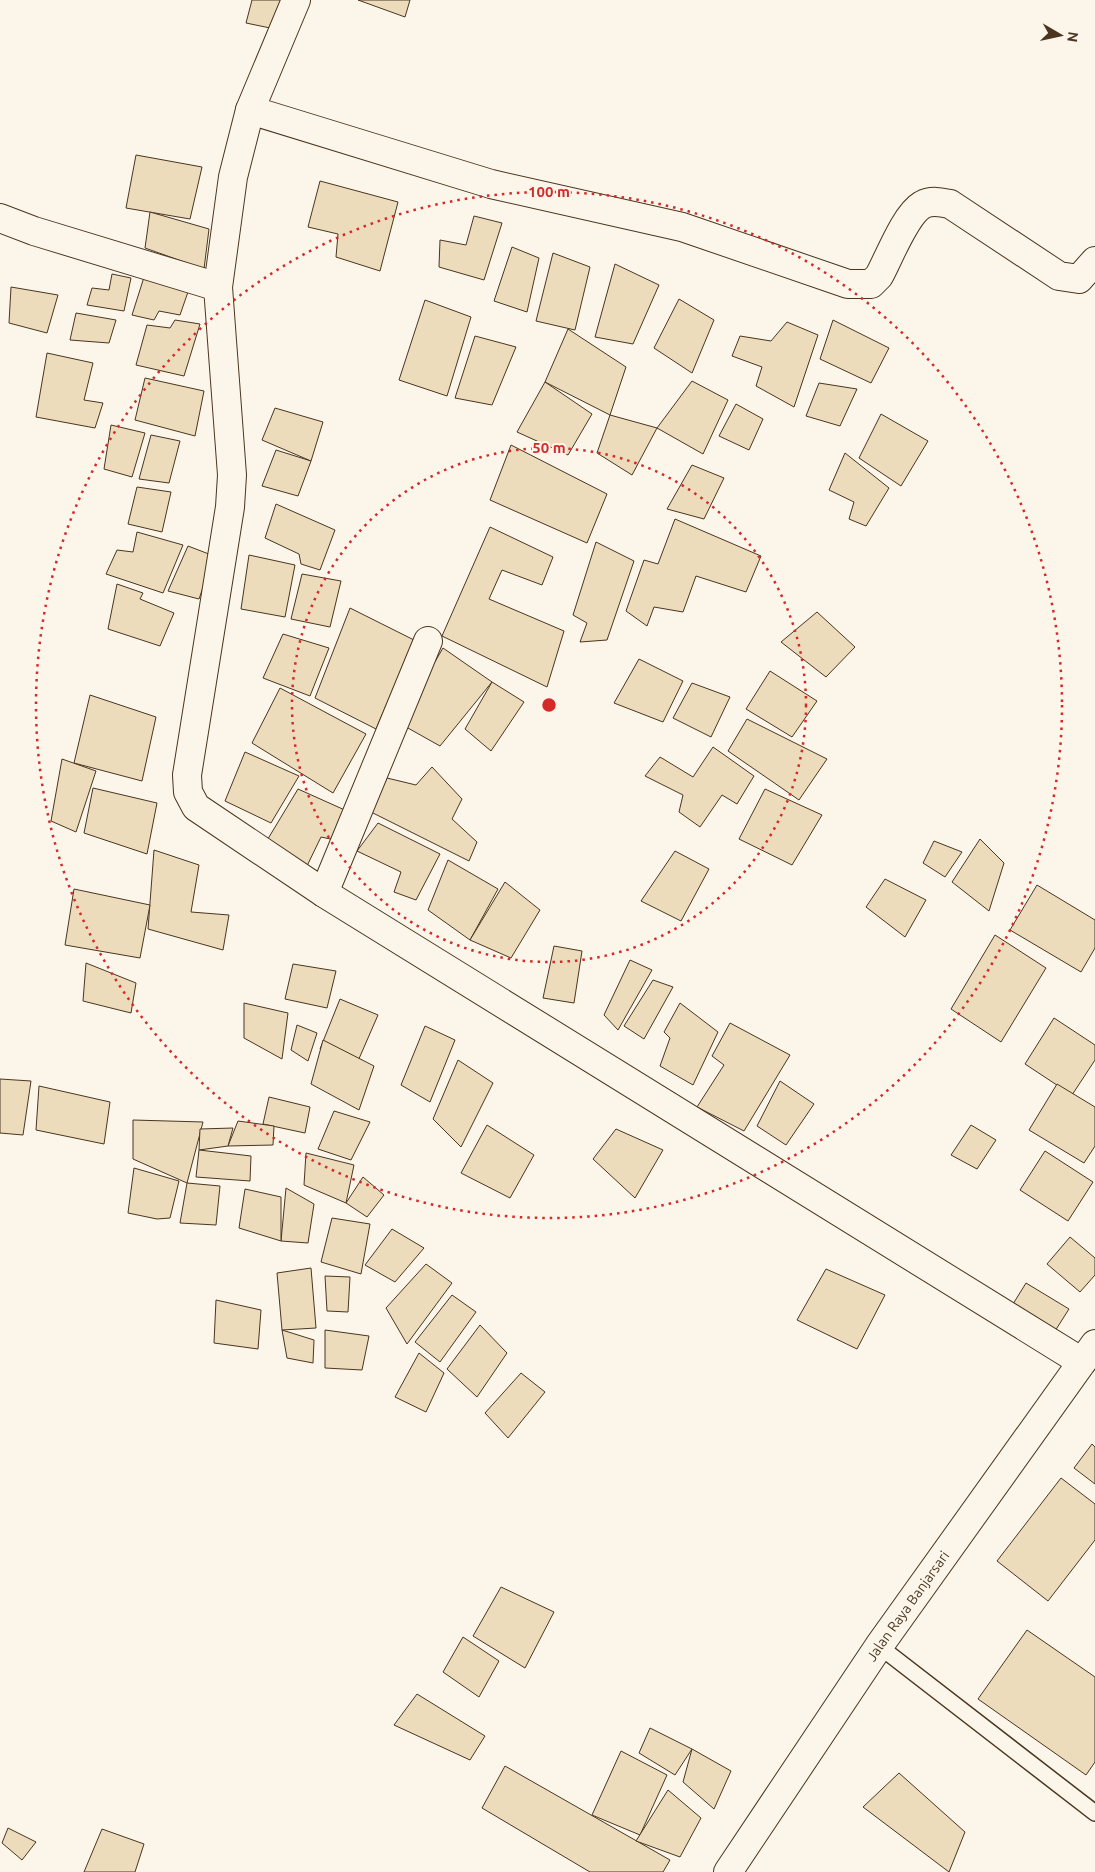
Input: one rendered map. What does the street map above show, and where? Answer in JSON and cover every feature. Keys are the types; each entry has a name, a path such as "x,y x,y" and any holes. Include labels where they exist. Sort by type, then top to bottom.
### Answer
{"main road":[{"path":"296,0 250,110 233,177 218,287 232,475 230,507 187,775 188,792 196,807 324,893 1089,1353"},
{"path":"250,110 491,184 682,227 848,284 871,284 879,276 912,214 923,204 937,201 950,204 1059,276 1079,279 1095,261"},
{"path":"0,218 34,231 218,287"},
{"path":"324,893 428,641"},
{"name":"Jalan Raya Banjarsari","path":"728,1872 879,1646 1089,1353"}],"lane":[{"path":"879,1646 1095,1813"}],"building":[{"path":"252,0 282,0 275,29 246,23"},
{"path":"358,0 410,0 405,17"},
{"path":"136,155 202,167 190,219 126,208"},
{"path":"320,181 398,202 380,271 336,257 338,234 308,227"},
{"path":"150,212 209,229 204,269 145,248"},
{"path":"474,216 502,223 484,280 439,267 440,240 466,245"},
{"path":"512,247 539,258 527,312 494,301"},
{"path":"553,253 590,267 575,330 536,321"},
{"path":"615,264 659,285 633,344 595,337"},
{"path":"112,274 131,278 124,311 87,305 92,288 109,290"},
{"path":"145,274 189,289 180,315 159,311 154,320 132,315"},
{"path":"11,287 58,295 47,333 9,323"},
{"path":"679,299 714,320 692,373 654,348"},
{"path":"425,300 471,317 447,396 399,380"},
{"path":"76,313 116,320 109,343 70,340"},
{"path":"175,320 200,324 184,376 136,365 147,325 170,328"},
{"path":"833,320 889,348 871,383 820,359"},
{"path":"787,322 818,335 794,407 756,386 762,367 732,356 740,336 771,341"},
{"path":"568,329 626,367 610,415 545,382"},
{"path":"475,336 516,347 492,405 455,398"},
{"path":"47,353 93,363 84,400 103,403 95,428 36,417"},
{"path":"145,378 204,391 195,436 135,420"},
{"path":"692,381 728,400 703,454 657,428"},
{"path":"545,382 592,414 568,455 517,432"},
{"path":"819,383 857,389 840,426 806,416"},
{"path":"736,404 763,419 749,450 719,436"},
{"path":"275,408 323,422 311,461 262,440"},
{"path":"881,414 928,441 901,486 859,458"},
{"path":"610,415 657,428 632,475 597,453"},
{"path":"111,425 145,433 132,477 104,469"},
{"path":"151,435 180,441 169,483 139,479"},
{"path":"511,445 607,494 587,543 490,500"},
{"path":"276,450 311,461 298,496 262,486"},
{"path":"845,453 889,488 866,526 849,519 854,502 829,490"},
{"path":"692,465 724,478 704,519 667,509"},
{"path":"137,487 171,492 162,532 128,524"},
{"path":"276,504 335,530 320,570 301,564 299,554 265,538"},
{"path":"675,519 761,556 746,592 696,576 683,612 654,607 647,626 626,611 644,560 658,564"},
{"path":"490,527 553,557 542,585 502,570 489,599 564,631 547,687 442,636"},
{"path":"137,532 183,545 163,593 106,574 117,550 133,552"},
{"path":"596,542 634,561 607,640 580,642 587,623 573,615"},
{"path":"188,546 214,556 199,599 168,591"},
{"path":"249,555 295,565 285,617 241,609"},
{"path":"302,574 341,581 330,627 291,619"},
{"path":"117,584 143,593 140,599 174,613 160,646 108,629"},
{"path":"350,608 414,640 376,729 315,698"},
{"path":"817,612 855,647 826,677 781,642"},
{"path":"283,634 329,648 310,696 263,678"},
{"path":"443,648 492,682 440,746 399,723"},
{"path":"639,659 683,681 663,722 614,703"},
{"path":"770,671 817,701 792,737 746,709"},
{"path":"492,682 524,702 491,751 465,729"},
{"path":"692,683 730,697 711,737 673,718"},
{"path":"280,688 366,734 333,793 252,743"},
{"path":"90,695 156,717 142,781 74,763"},
{"path":"747,719 827,759 799,800 728,751"},
{"path":"713,747 754,776 737,804 722,795 700,827 679,812 683,795 645,776 660,757 693,777"},
{"path":"245,752 299,776 271,823 225,801"},
{"path":"62,759 96,771 76,832 51,821"},
{"path":"432,767 462,799 452,819 477,842 469,861 369,811 387,778 416,785"},
{"path":"93,788 157,803 147,854 84,833"},
{"path":"298,789 347,811 335,840 321,837 305,870 263,847"},
{"path":"765,789 822,815 792,865 739,839"},
{"path":"378,823 440,854 416,900 394,892 401,872 357,851"},
{"path":"980,839 1004,863 989,911 952,882"},
{"path":"934,841 962,852 945,877 923,863"},
{"path":"154,850 199,865 191,912 229,915 223,950 148,929"},
{"path":"675,851 709,869 681,921 641,901"},
{"path":"448,860 498,889 470,940 428,910"},
{"path":"885,879 926,900 905,937 866,907"},
{"path":"505,882 540,910 511,958 470,940"},
{"path":"1037,885 1095,920 1095,948 1081,972 1010,930"},
{"path":"74,889 150,905 140,958 65,945"},
{"path":"995,935 1046,968 1001,1042 951,1009"},
{"path":"554,946 582,951 574,1003 543,998"},
{"path":"630,960 652,970 618,1030 604,1015"},
{"path":"86,963 136,983 131,1013 83,1001"},
{"path":"293,964 336,971 327,1008 285,999"},
{"path":"653,980 673,987 644,1039 624,1026"},
{"path":"340,999 378,1015 358,1061 320,1049"},
{"path":"244,1003 288,1013 282,1059 244,1038"},
{"path":"680,1003 718,1032 693,1085 660,1066 670,1038 664,1032"},
{"path":"1054,1018 1095,1045 1095,1060 1072,1095 1025,1064"},
{"path":"730,1023 790,1055 744,1131 697,1107 724,1065 712,1056"},
{"path":"297,1025 317,1033 308,1061 291,1050"},
{"path":"425,1026 455,1040 430,1102 401,1085"},
{"path":"323,1040 374,1066 359,1110 311,1084"},
{"path":"458,1060 493,1083 461,1147 433,1119"},
{"path":"0,1079 31,1081 23,1135 0,1133"},
{"path":"780,1081 814,1104 786,1145 757,1126"},
{"path":"1057,1084 1095,1107 1095,1146 1084,1163 1029,1130"},
{"path":"39,1086 110,1102 104,1144 36,1130"},
{"path":"269,1097 310,1107 305,1133 263,1124"},
{"path":"334,1111 370,1122 351,1160 318,1149"},
{"path":"133,1120 203,1122 187,1183 133,1159"},
{"path":"238,1121 274,1126 273,1145 228,1146"},
{"path":"487,1125 534,1155 510,1198 461,1173"},
{"path":"971,1125 996,1140 977,1169 951,1155"},
{"path":"233,1128 228,1146 199,1150 200,1129"},
{"path":"616,1129 663,1150 635,1198 593,1159"},
{"path":"199,1150 251,1156 250,1181 196,1177"},
{"path":"1045,1151 1093,1182 1068,1221 1020,1190"},
{"path":"306,1153 354,1165 346,1203 304,1185"},
{"path":"134,1168 179,1181 170,1218 157,1219 128,1213"},
{"path":"363,1177 384,1195 367,1217 346,1203"},
{"path":"187,1183 220,1186 216,1225 180,1223"},
{"path":"286,1188 314,1204 308,1243 281,1241"},
{"path":"245,1189 281,1197 281,1241 239,1228"},
{"path":"332,1218 370,1224 361,1274 321,1262"},
{"path":"392,1229 424,1248 395,1282 365,1265"},
{"path":"1070,1237 1095,1258 1095,1275 1080,1292 1047,1264"},
{"path":"426,1264 452,1283 407,1344 386,1308"},
{"path":"311,1268 316,1328 282,1330 277,1273"},
{"path":"826,1269 885,1295 857,1349 797,1320"},
{"path":"325,1276 350,1277 348,1312 327,1311"},
{"path":"1026,1283 1069,1309 1055,1331 1013,1304"},
{"path":"452,1295 476,1312 440,1362 415,1342"},
{"path":"216,1300 261,1310 258,1349 214,1343"},
{"path":"480,1325 507,1353 477,1397 447,1369"},
{"path":"282,1330 314,1340 313,1363 287,1358"},
{"path":"325,1330 369,1336 362,1370 325,1368"},
{"path":"419,1353 444,1373 426,1412 395,1397"},
{"path":"521,1373 545,1392 508,1438 485,1413"},
{"path":"1092,1444 1095,1447 1095,1484 1074,1468"},
{"path":"1061,1478 1095,1504 1095,1540 1048,1601 997,1561"},
{"path":"501,1587 554,1612 525,1668 473,1636"},
{"path":"1027,1630 1095,1677 1095,1762 1086,1775 978,1699"},
{"path":"463,1637 499,1661 479,1697 443,1672"},
{"path":"417,1694 485,1736 470,1760 394,1725"},
{"path":"650,1728 692,1749 675,1775 639,1753"},
{"path":"692,1749 731,1771 714,1809 683,1782"},
{"path":"621,1751 667,1775 640,1835 592,1815"},
{"path":"505,1766 670,1860 663,1872 590,1872 482,1808"},
{"path":"899,1773 965,1832 949,1872 863,1807"},
{"path":"668,1790 701,1818 680,1857 636,1841"},
{"path":"8,1828 36,1842 22,1860 2,1843"},
{"path":"102,1829 144,1844 135,1872 84,1872"}]}
